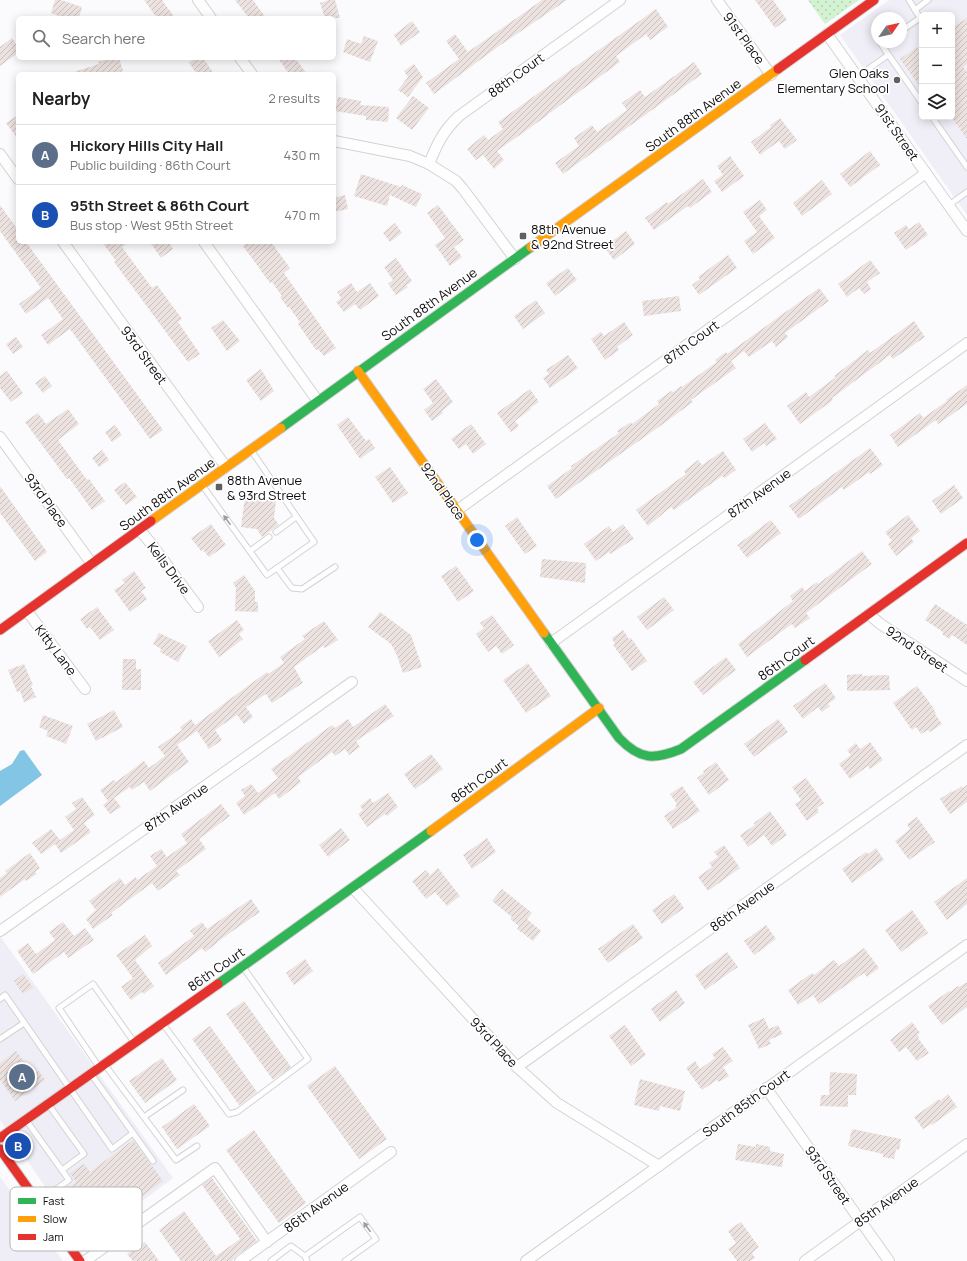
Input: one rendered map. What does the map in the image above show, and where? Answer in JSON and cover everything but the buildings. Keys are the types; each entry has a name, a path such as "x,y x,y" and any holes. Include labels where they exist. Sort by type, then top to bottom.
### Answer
{"street":[{"path":"198,0 210,16"},
{"name":"88th Court","path":"429,164 438,142 451,123 459,116 620,0"},
{"name":"91st Place","path":"717,0 771,75"},
{"name":"South 88th Avenue","path":"0,630 874,0"},
{"name":"91st Street","path":"827,34 967,231"},
{"path":"242,60 250,72"},
{"path":"336,142 410,156 429,164 456,181 464,189 515,259"},
{"path":"0,154 16,176"},
{"name":"87th Court","path":"456,511 926,174"},
{"name":"93rd Street","path":"65,244 226,467"},
{"path":"205,244 318,400"},
{"name":"87th Avenue","path":"551,643 967,343"},
{"name":"92nd Place","path":"358,371 456,511 599,708"},
{"name":"93rd Place","path":"0,437 92,564"},
{"name":"Kells Drive","path":"140,530 198,607"},
{"name":"86th Court","path":"0,1138 353,888 599,708 619,738 626,746 636,753 643,757 652,758 670,754 681,749 967,543"},
{"name":"Kitty Lane","path":"27,611 85,689"},
{"name":"92nd Street","path":"870,614 878,623 967,682"},
{"name":"87th Avenue","path":"0,932 352,682"},
{"name":"86th Avenue","path":"517,1068 967,745"},
{"name":"93rd Place","path":"353,888 517,1068 556,1103 659,1166"},
{"name":"South 85th Court","path":"526,1261 967,945"},
{"name":"93rd Street","path":"766,1088 889,1261"},
{"name":"85th Avenue","path":"805,1261 967,1144"},
{"path":"0,1149 27,1187"},
{"name":"86th Avenue","path":"240,1261 391,1152"},
{"path":"142,1220 215,1168 267,1242"},
{"path":"73,1251 80,1261"},
{"path":"85,1261 99,1251"}],"lane":[{"path":"907,27 920,18 909,0"},
{"path":"915,10 928,0"},
{"path":"884,48 919,99"},
{"path":"857,77 888,55"},
{"path":"934,120 967,167"},
{"path":"948,205 967,192"},
{"path":"202,485 267,575 314,542 250,450"},
{"path":"276,532 296,517"},
{"path":"250,551 269,537"},
{"path":"277,568 292,588 302,589 335,567"},
{"path":"163,1023 229,1114 237,1112 308,1059 242,967"},
{"path":"135,1042 93,984 59,1008 102,1066 144,1117 176,1160 197,1146"},
{"path":"0,999 5,995 112,1149 133,1133"},
{"path":"0,1039 24,1023"},
{"path":"91,1074 153,1161"},
{"path":"144,1117 183,1090"},
{"path":"48,1104 84,1154 62,1170"},
{"path":"26,1119 69,1180 60,1187"},
{"path":"271,1261 291,1246 306,1259 360,1217 376,1239 345,1261"}],"shaded area":[{"name":"Glen Oaks Elementary School","path":"889,0 967,0 967,215 840,35 871,13 871,48 907,48 907,12 872,12"},
{"path":"0,936 173,1178 142,1201 142,1187 45,1187 0,1120"},
{"path":"0,1177 10,1190 10,1251 56,1251 63,1261 0,1261"}],"green space":[{"path":"808,0 859,0 825,24"}],"water":[{"path":"24,750 42,775 0,806 0,771 12,764 20,751"}],"traffic: fast":[{"path":"281,428 531,247"},
{"path":"544,633 619,738 634,751 648,756 663,755 681,749 805,660"},
{"path":"218,984 431,831"}],"traffic: slow":[{"path":"531,247 778,69"},
{"path":"358,371 544,633"},
{"path":"151,521 281,428"},
{"path":"431,831 599,708"}],"traffic: jam":[{"path":"778,69 874,0"},
{"path":"0,630 151,521"},
{"path":"805,660 967,543"},
{"path":"0,1138 218,984"},
{"path":"0,1149 27,1187"},
{"path":"73,1251 80,1261"}],"place":[{"name":"Glen Oaks Elementary School","path":"897,80"},
{"name":"88th Avenue & 92nd Street","path":"523,236"},
{"name":"88th Avenue & 93rd Street","path":"219,487"},
{"name":"Hickory Hills City Hall","path":"22,1077"},
{"name":"95th Street & 86th Court","path":"18,1146"}]}
